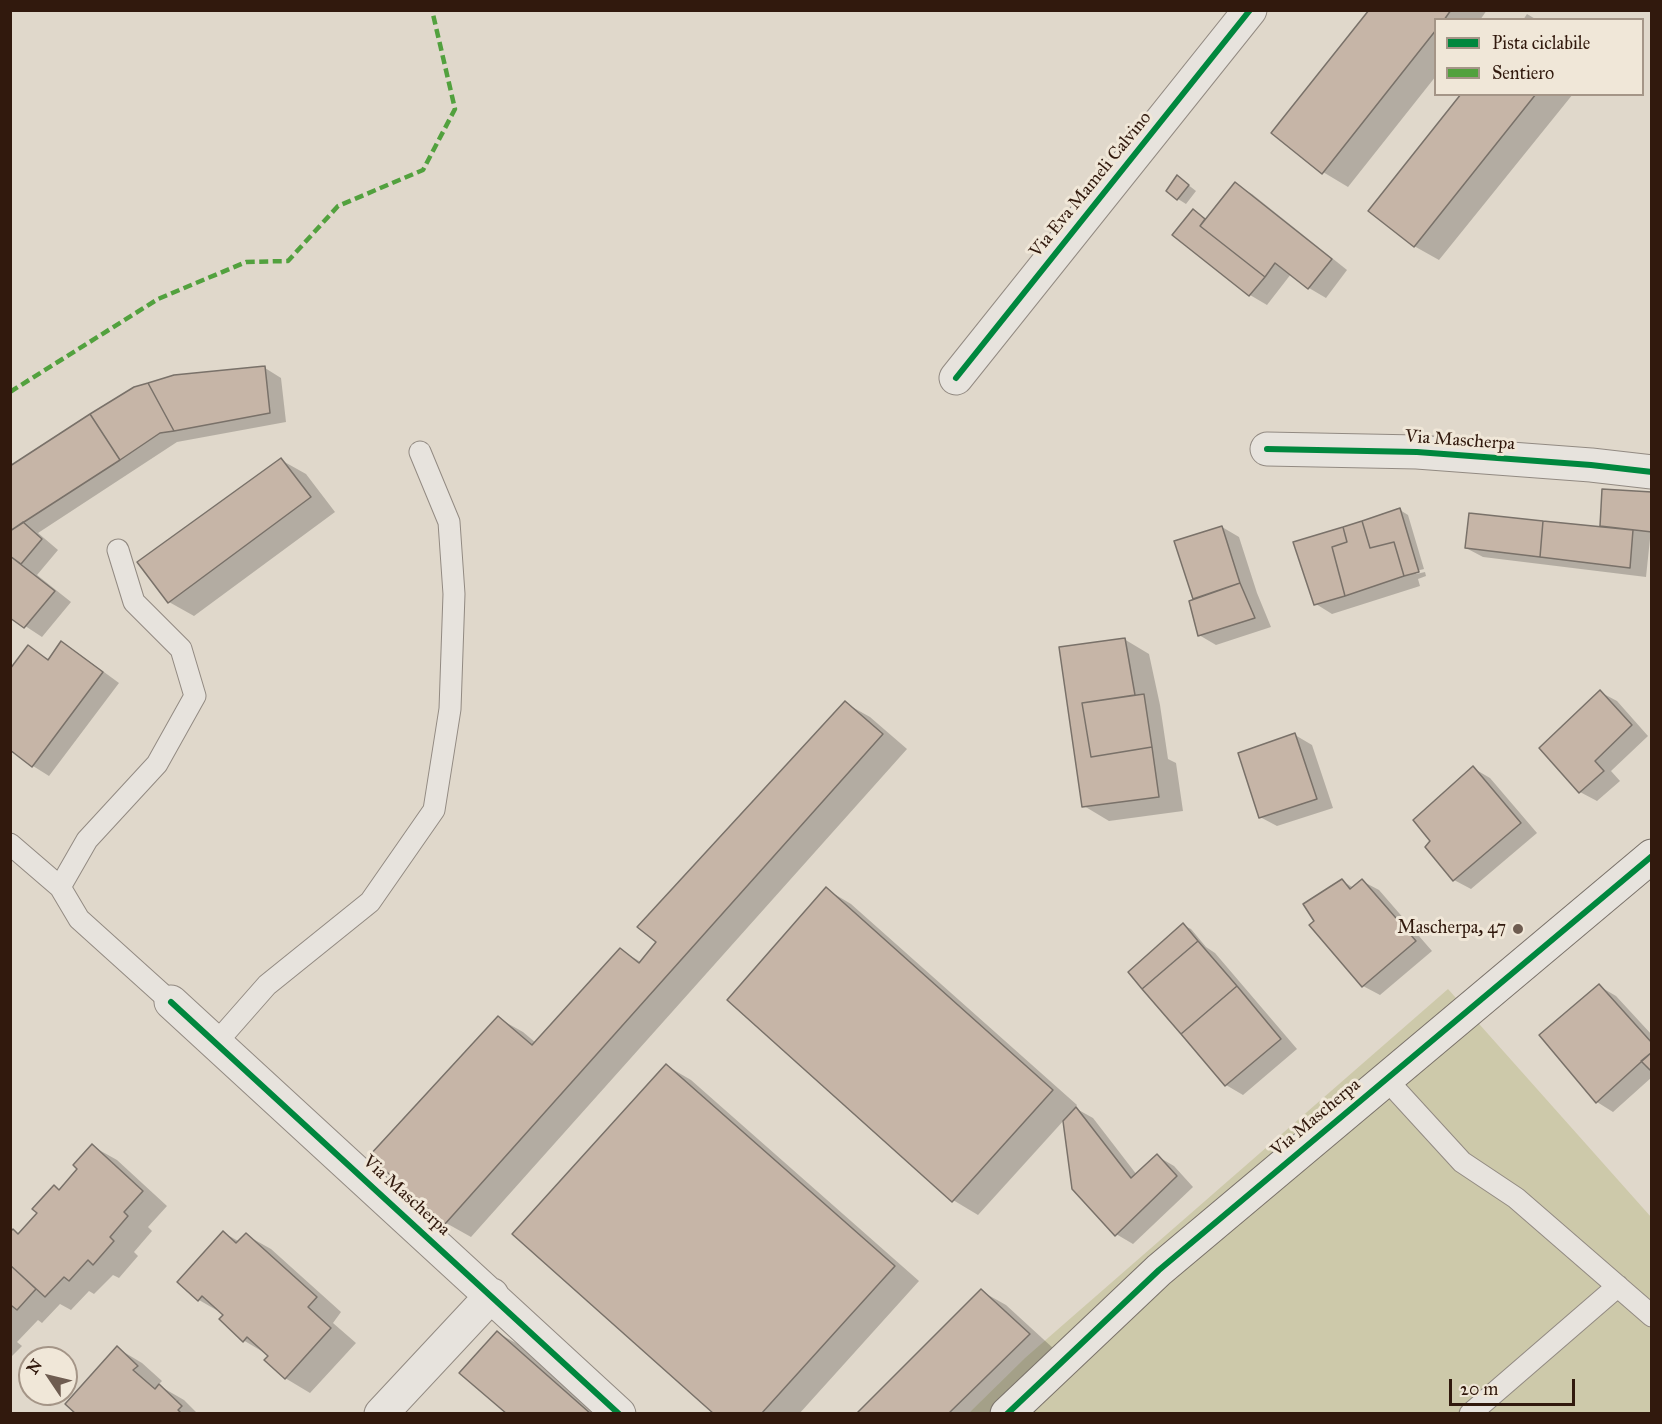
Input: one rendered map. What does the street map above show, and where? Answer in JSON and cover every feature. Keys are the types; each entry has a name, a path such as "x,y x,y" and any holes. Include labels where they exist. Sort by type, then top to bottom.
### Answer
{"street":[{"name":"Via Eva Mameli Calvino","path":"956,378 1245,12"},
{"name":"Via Mascherpa","path":"1267,449 1417,452 1592,465 1652,472"},
{"name":"Via Mascherpa","path":"1007,1413 1159,1270 1652,855"},
{"name":"Via Mascherpa","path":"171,1002 619,1413"},
{"path":"381,1413 492,1295"}],"lane":[{"path":"216,1043 267,985 370,902 434,810 450,709 454,594 449,522 420,453"},
{"path":"60,887 87,840 157,764 195,696 181,649 134,602 117,550"},
{"path":"10,844 60,887 80,920 171,1002"},
{"path":"1386,1079 1462,1162 1516,1198 1652,1316"},
{"path":"1470,1413 1618,1286"}],"shaded area":[{"path":"1448,989 1651,1217 1651,1413 968,1414 1025,1358"}],"building":[{"path":"1369,10 1451,10 1445,18 1434,18 1434,33 1322,174 1271,133"},
{"path":"1459,96 1534,96 1414,247 1368,211"},
{"path":"1177,175 1189,185 1177,200 1166,191"},
{"path":"1235,182 1332,259 1308,289 1275,263 1265,277 1200,226"},
{"path":"1193,209 1205,219 1200,226 1265,277 1249,296 1172,235"},
{"path":"265,366 270,413 174,431 148,383 174,375"},
{"path":"148,383 174,431 160,433 120,460 90,414 134,387"},
{"path":"90,414 120,460 10,531 10,466"},
{"path":"281,458 311,497 168,603 137,562"},
{"path":"1602,489 1652,492 1652,532 1600,526"},
{"path":"1400,508 1419,572 1404,576 1394,542 1370,548 1362,521"},
{"path":"1469,513 1543,521 1540,557 1465,548"},
{"path":"1362,521 1370,548 1394,542 1404,576 1345,596 1332,547 1347,542 1343,527"},
{"path":"1543,521 1633,530 1630,568 1540,557"},
{"path":"23,522 42,539 21,564 10,556 10,531"},
{"path":"1222,526 1240,583 1193,599 1174,541"},
{"path":"1343,527 1347,542 1332,547 1345,596 1314,605 1293,542"},
{"path":"10,556 55,591 24,628 10,618"},
{"path":"1240,583 1255,618 1198,636 1189,601"},
{"path":"1125,638 1135,695 1082,703 1091,757 1152,747 1159,797 1082,807 1059,647"},
{"path":"61,641 103,672 32,767 10,750 10,669 28,645 48,660"},
{"path":"1600,690 1632,725 1595,761 1604,771 1579,793 1539,748"},
{"path":"1144,694 1152,747 1091,757 1082,703"},
{"path":"845,701 883,734 445,1224 369,1156 498,1016 532,1045 620,948 639,963 656,942 637,927"},
{"path":"1295,733 1317,799 1259,818 1238,753"},
{"path":"1473,766 1521,823 1453,881 1425,847 1430,841 1413,820"},
{"path":"1342,879 1350,889 1362,879 1416,941 1362,987 1309,925 1314,921 1303,904"},
{"path":"826,887 1053,1090 952,1202 727,1000"},
{"path":"1183,923 1198,941 1142,989 1128,972"},
{"path":"1198,941 1237,986 1181,1034 1142,989"},
{"path":"1599,984 1652,1043 1652,1052 1596,1103 1539,1035"},
{"path":"1237,986 1281,1039 1225,1086 1181,1034"},
{"path":"1652,1052 1652,1072 1641,1061"},
{"path":"666,1064 895,1266 761,1414 714,1414 512,1234"},
{"path":"1076,1107 1131,1178 1157,1154 1177,1176 1115,1236 1072,1189 1063,1121"},
{"path":"92,1144 143,1191 124,1212 128,1216 110,1237 114,1241 93,1265 88,1260 69,1281 64,1277 45,1297 10,1265 10,1232 13,1229 18,1234 37,1213 32,1209 54,1185 59,1190 77,1169 73,1165"},
{"path":"223,1231 236,1243 246,1233 317,1297 308,1307 331,1328 285,1379 264,1360 268,1356 247,1337 243,1342 219,1319 223,1315 202,1296 198,1301 177,1282"},
{"path":"10,1265 36,1289 17,1310 12,1306 10,1308"},
{"path":"981,1289 1030,1334 948,1414 856,1414"},
{"path":"497,1331 591,1414 507,1414 459,1373"},
{"path":"117,1346 138,1366 133,1370 155,1389 159,1384 182,1406 178,1410 182,1414 76,1414 67,1406 78,1406 78,1390"}],"marked path":[{"path":"10,392 158,299 246,262 288,261 338,206 423,170 455,109 432,10"}],"cycle path":[{"path":"956,378 1250,10"},
{"path":"1267,449 1417,452 1591,465 1652,472"},
{"path":"1007,1414 1159,1270 1652,856"},
{"path":"171,1002 619,1414"}],"place":[{"name":"Mascherpa, 47","path":"1518,929"}]}
